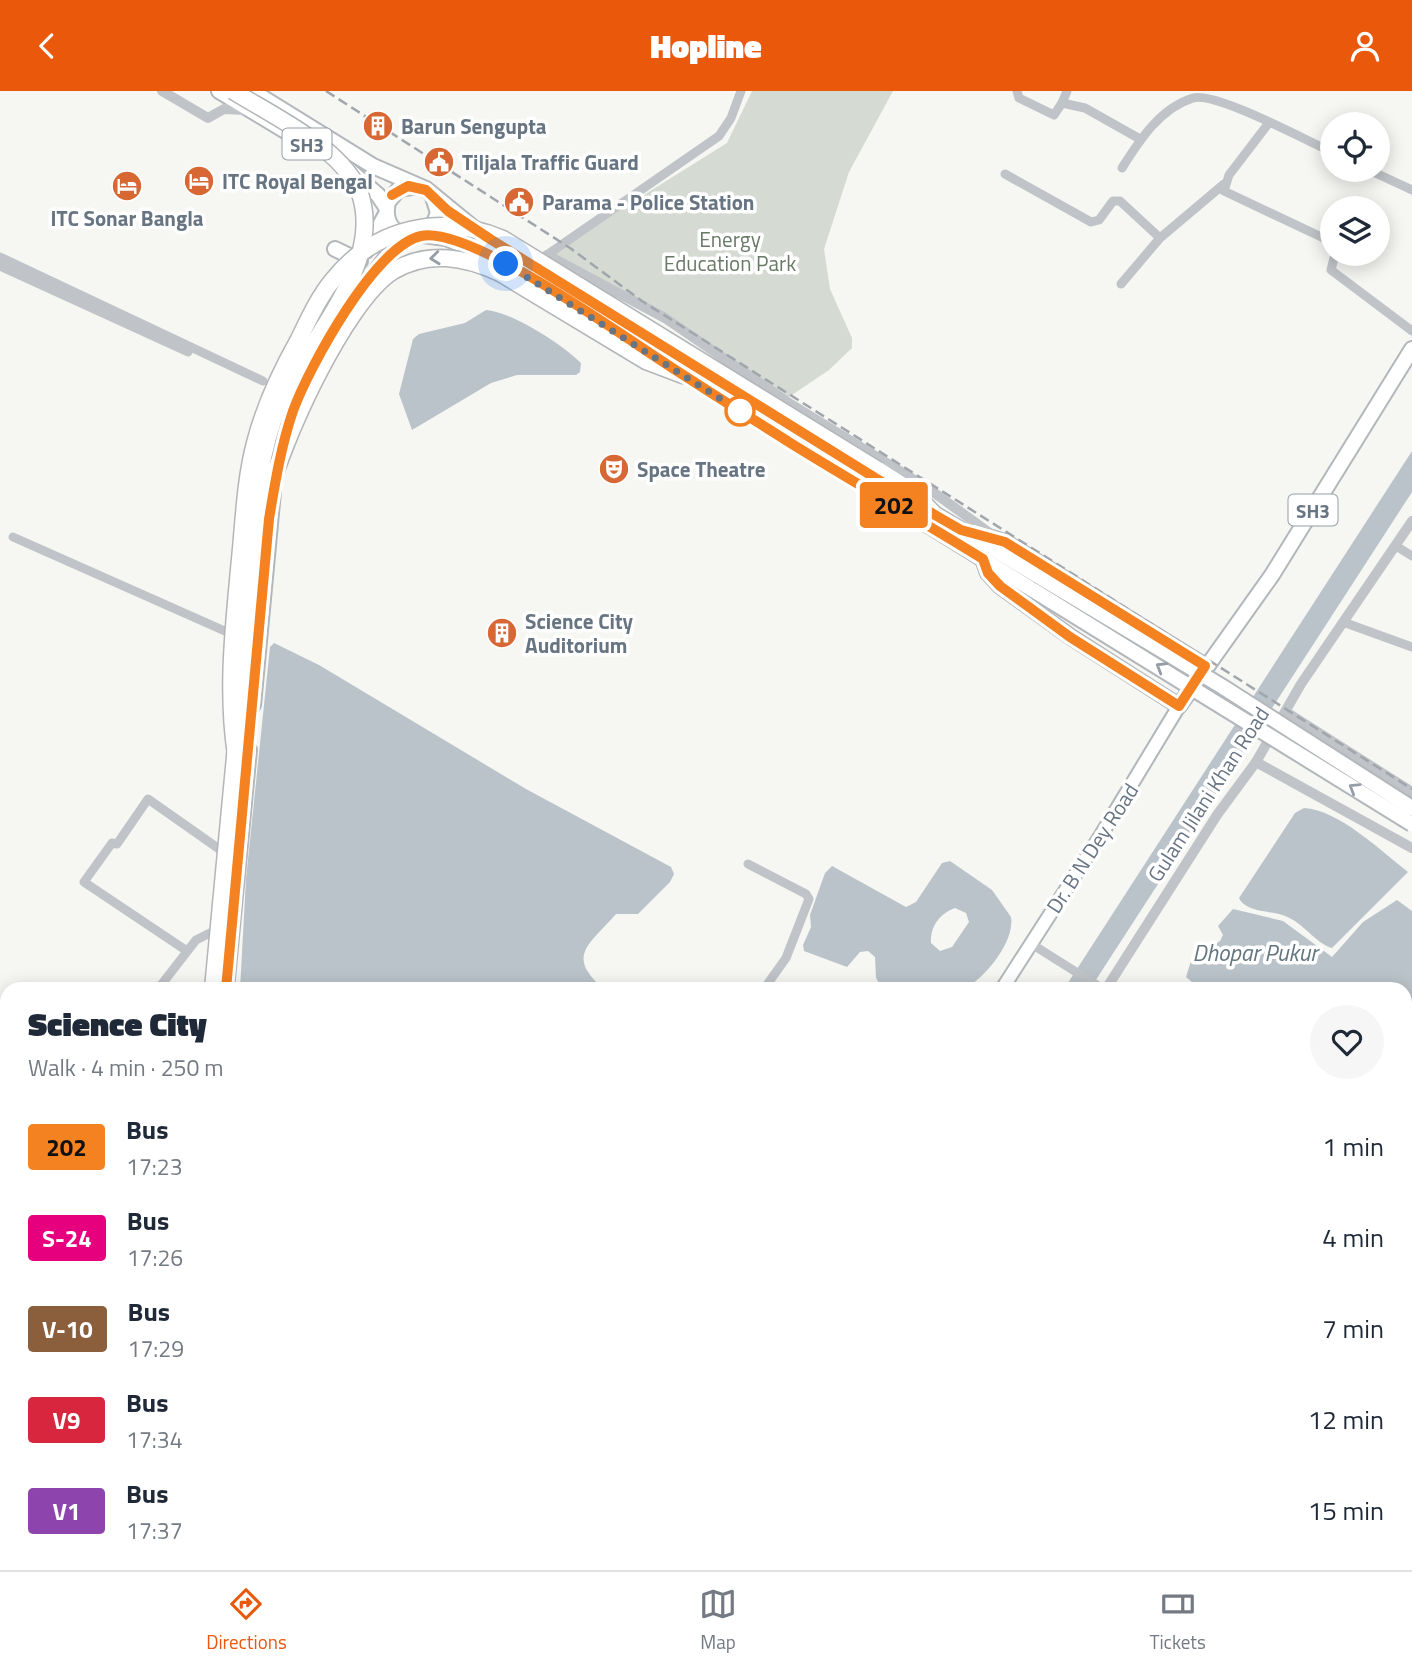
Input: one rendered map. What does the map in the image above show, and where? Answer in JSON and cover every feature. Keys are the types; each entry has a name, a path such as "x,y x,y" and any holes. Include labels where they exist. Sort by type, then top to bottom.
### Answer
{"highway":[{"path":"213,982 262,464 271,425 305,354 351,281 362,255 366,221 357,186 341,164 311,139 233,91"},
{"path":"226,982 270,475 285,415 308,366 361,278 373,243 373,216 365,187 345,159 328,143 242,91"},
{"path":"236,755 229,683 247,482 255,442 278,381 330,283 354,257 395,234 421,226 447,225 480,230 503,239 878,470 914,493 935,515"},
{"path":"266,504 275,470 297,415 351,320 377,284 394,271 413,262 445,257 488,267 646,361 683,375"}],"main road":[{"name":"SH3","path":"219,91 348,169 378,195 393,229 407,237 446,238 506,264 983,559 988,573 1000,586 1070,637 1179,706 1272,575 1412,349"},
{"name":"SH3","path":"252,91 373,166 417,186 433,196 448,211 531,265 935,515 961,530 996,538 1205,666"},
{"path":"212,982 240,616 253,498 263,440 282,386 360,261 399,189 417,186"},
{"path":"226,982 269,519 286,435 301,391 363,286 390,252 406,240 431,230 438,213 433,196"},
{"path":"335,249 360,261"},
{"path":"961,530 1035,583 1412,824"},
{"path":"983,559 1035,583 1223,687 1412,808"},
{"name":"Dr. B N Dey Road","path":"1006,982 1101,835 1179,706"}],"street":[{"path":"162,91 208,118 231,108 249,110"},
{"path":"531,265 719,137 732,118 741,91"},
{"path":"1017,91 1019,98 1054,115 1067,91"},
{"path":"1122,168 1140,139 1191,94 1223,95 1268,124 1320,147"},
{"path":"1062,103 1085,108 1140,139"},
{"path":"1121,284 1160,238 1224,184 1268,124"},
{"path":"1005,174 1091,222 1098,220 1109,203 1120,201 1160,238"},
{"path":"1390,180 1412,190"},
{"path":"1224,184 1224,191 1230,196 1320,237"},
{"path":"547,255 665,318 789,403 929,489 996,538"},
{"path":"0,257 263,381 255,382 0,266"},
{"path":"1332,266 1331,269 1412,331"},
{"name":"Gulam Jilani Khan Road","path":"1106,982 1217,815 1256,762 1343,622 1412,521"},
{"path":"13,537 227,632"},
{"path":"1396,546 1412,556"},
{"path":"1343,622 1412,647"},
{"path":"1286,712 1412,792"},
{"path":"1256,762 1412,848"},
{"path":"187,951 84,882 112,843 117,844 148,799 222,851"},
{"path":"748,864 806,894 809,899 786,958 769,982"},
{"path":"163,982 196,940 215,928 232,929"},
{"path":"1030,943 1092,982"}],"green space":[{"name":"Energy Education Park","path":"752,91 893,91 849,172 824,249 830,289 852,338 852,348 829,370 786,399 556,256 554,251 727,143"}],"water":[{"path":"486,310 509,316 549,338 581,363 580,372 576,375 517,375 491,383 412,430 399,394 413,339 419,334 465,323"},
{"path":"1412,451 1412,492 1095,982 1069,982"},
{"path":"274,643 319,665 526,789 671,867 674,874 670,882 638,914 616,914 590,943 584,959 586,968 596,982 240,982 246,879 270,647"},
{"path":"1304,808 1317,810 1345,824 1408,872 1332,948 1320,942 1292,919 1253,909 1239,898 1295,813"},
{"path":"950,861 992,890 1011,917 1011,927 997,958 981,977 975,982 879,982 875,957 868,951 860,952 847,967 804,951 803,945 811,927 810,915 825,873 832,866 906,907 916,902 942,863","holes":["955,908 966,913 969,922 952,947 940,951 931,943 934,926 944,914"]},
{"name":"Dhopar Pukur","path":"1397,900 1412,911 1412,982 1192,982 1186,977 1191,961 1220,941 1223,935 1218,926 1233,909 1283,921 1332,957 1363,922"}],"railway":[{"path":"326,91 570,248 642,301 1412,789"}],"bus line":[{"name":"202","path":"227,982 269,519 280,458 301,391 317,361 374,271 390,252 406,240 431,235 460,243 506,264 576,306 795,446 983,559 988,573 1000,586 1070,637 1179,706 1205,666 1005,542 961,530 935,515 490,239 448,211 426,190 408,186 392,195"}],"place":[{"name":"Barun Sengupta","path":"378,126"},
{"name":"Tiljala Traffic Guard","path":"439,162"},
{"name":"ITC Royal Bengal","path":"199,181"},
{"name":"ITC Sonar Bangla","path":"127,186"},
{"name":"Parama - Police Station","path":"519,202"},
{"name":"Space Theatre","path":"614,469"},
{"name":"Science City Auditorium","path":"502,633"}],"route":[{"path":"506,264 598,319 740,411"}]}
